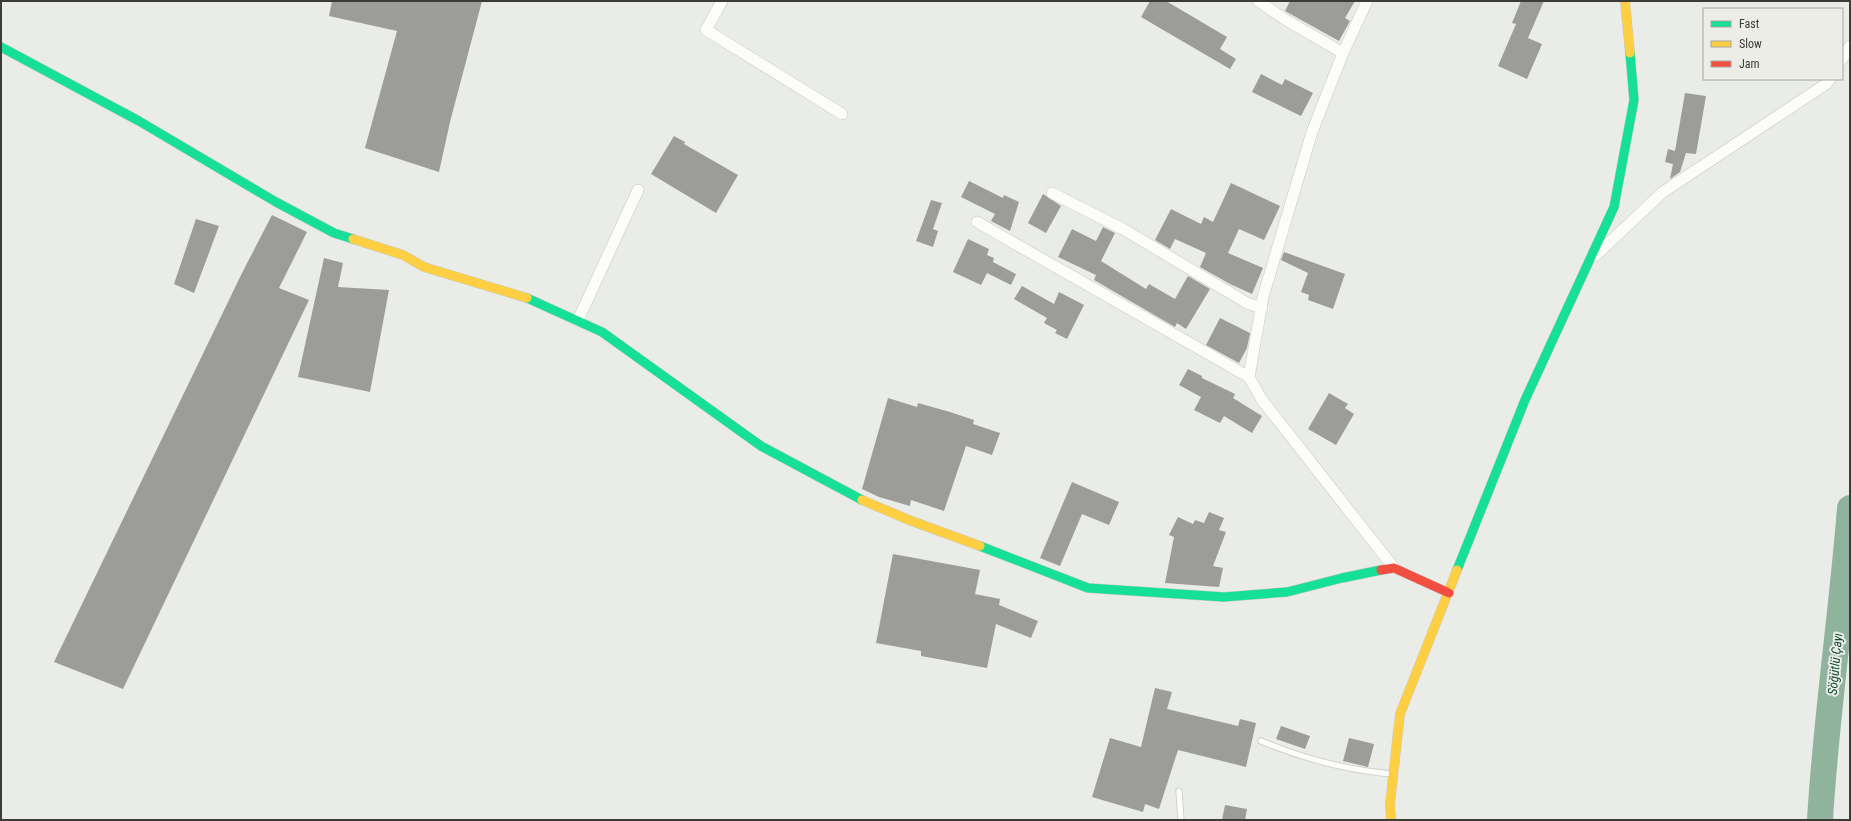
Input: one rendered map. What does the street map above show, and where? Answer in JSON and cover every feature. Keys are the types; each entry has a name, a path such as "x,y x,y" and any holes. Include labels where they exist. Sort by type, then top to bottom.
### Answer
{"street":[{"path":"722,1 706,30 842,114"},
{"path":"1258,1 1286,20 1343,53"},
{"path":"1249,377 1262,308 1312,132 1343,53 1367,1"},
{"path":"1391,820 1390,804 1400,714 1525,400 1614,207 1634,100 1625,1"},
{"path":"1843,57 1850,46"},
{"path":"1,47 139,121 276,202 334,233 403,256 424,267 520,295 602,332 762,446 851,495 909,520 1013,558 1088,588 1224,597 1287,592 1342,578 1394,568"},
{"path":"1589,261 1663,192 1826,84 1829,80"},
{"path":"578,320 638,190"},
{"path":"1052,193 1123,229 1247,303 1262,308"},
{"path":"977,222 1249,377 1262,400 1394,568 1449,592"}],"lane":[{"path":"1261,741 1293,755 1332,766 1360,771 1393,774"},
{"path":"1179,792 1181,820"}],"building":[{"path":"332,1 482,1 450,122 439,172 365,148 397,31 329,16"},
{"path":"1150,1 1166,1 1227,37 1220,49 1236,59 1230,69 1141,17"},
{"path":"1290,1 1355,1 1345,18 1350,21 1339,41 1285,11"},
{"path":"1521,1 1544,1 1528,38 1542,44 1527,79 1498,66 1516,24 1512,23"},
{"path":"1261,74 1282,85 1285,79 1313,93 1301,116 1252,92"},
{"path":"1685,93 1706,96 1696,154 1686,153 1680,172 1670,179 1673,164 1665,162 1668,149 1675,151"},
{"path":"674,136 685,142 684,144 738,175 716,213 651,174"},
{"path":"969,181 1003,198 1004,195 1019,202 1010,231 991,221 995,214 961,197"},
{"path":"1231,183 1280,206 1264,240 1239,229 1228,253 1263,268 1252,294 1230,284 1200,267 1206,253 1175,239 1170,249 1155,240 1171,209 1201,224 1204,217 1213,222"},
{"path":"1043,194 1061,206 1046,233 1028,223"},
{"path":"931,200 942,203 933,229 938,231 933,247 916,241"},
{"path":"272,215 307,232 279,288 309,300 123,689 54,662 242,273"},
{"path":"196,219 219,226 194,293 174,284"},
{"path":"1103,227 1115,233 1101,261 1146,289 1149,284 1175,299 1188,276 1210,289 1186,329 1177,323 1175,327 1094,280 1096,275 1058,257 1072,229 1096,241"},
{"path":"968,239 989,249 987,255 994,258 993,262 1016,274 1011,285 987,273 981,285 953,272"},
{"path":"1284,252 1345,274 1333,309 1308,300 1309,295 1301,292 1308,273 1281,260"},
{"path":"324,258 343,263 338,287 389,290 370,392 298,377"},
{"path":"1022,286 1054,304 1059,292 1084,305 1067,339 1055,333 1057,330 1044,323 1047,318 1014,299"},
{"path":"1220,318 1250,333 1247,348 1239,363 1206,345"},
{"path":"1188,369 1202,376 1202,378 1235,394 1233,398 1262,416 1252,433 1224,416 1220,423 1194,410 1201,397 1179,385"},
{"path":"1329,393 1348,404 1345,408 1354,414 1336,445 1308,429"},
{"path":"888,398 917,407 918,403 950,412 974,420 973,424 1000,433 992,455 966,446 944,511 911,500 910,506 879,497 862,489"},
{"path":"1072,482 1119,502 1109,525 1082,514 1060,566 1040,558"},
{"path":"1209,512 1224,518 1219,530 1226,532 1213,566 1223,568 1219,587 1165,583 1174,537 1169,535 1178,517 1193,524 1195,520 1204,523"},
{"path":"893,554 980,570 975,594 1000,599 999,605 1038,621 1031,638 996,624 987,668 921,656 921,651 876,643"},
{"path":"1155,688 1172,692 1167,709 1238,726 1240,719 1256,723 1246,767 1178,750 1159,809 1145,804 1143,812 1092,797 1110,738 1141,747"},
{"path":"1281,726 1310,736 1305,749 1276,739"},
{"path":"1349,738 1374,744 1368,767 1343,761"},
{"path":"1225,805 1247,809 1245,820 1222,820"}],"waterway":[{"name":"Söğütlü Çayı","path":"1820,820 1826,742 1850,508"}],"traffic: fast":[{"path":"1,47 139,121 276,202 334,233 353,239"},
{"path":"1457,570 1525,400 1614,207 1634,100 1630,53"},
{"path":"527,298 602,332 761,446 862,500"},
{"path":"980,546 1088,588 1224,597 1287,592 1381,570"}],"traffic: slow":[{"path":"1625,1 1630,53"},
{"path":"353,239 403,255 424,267 527,298"},
{"path":"862,500 909,520 980,546"},
{"path":"1391,820 1390,804 1400,714 1457,570"}],"traffic: jam":[{"path":"1381,570 1394,568 1449,593"}]}
